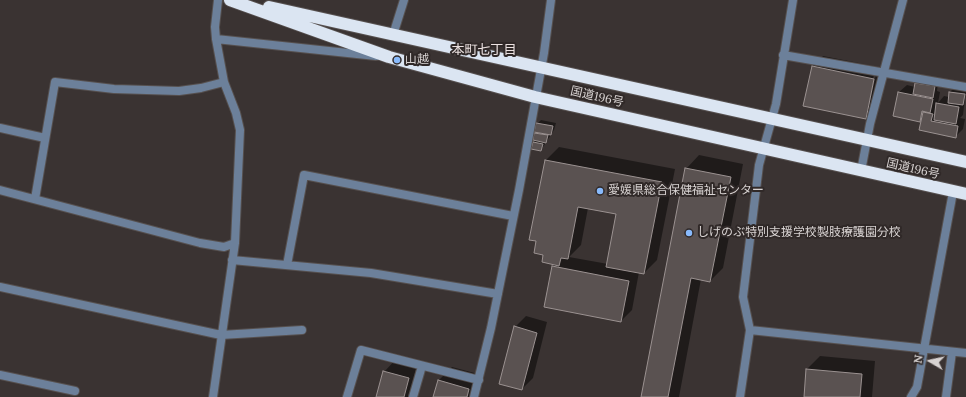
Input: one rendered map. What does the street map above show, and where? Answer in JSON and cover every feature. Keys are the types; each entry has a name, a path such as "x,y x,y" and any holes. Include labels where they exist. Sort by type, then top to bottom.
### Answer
{"highway":[{"name":"国道196号","path":"230,0 389,57 535,97 861,172 966,194"},
{"name":"国道196号","path":"237,0 770,120 966,162"}],"street":[{"path":"213,397 235,244 240,130 236,113 224,82 216,39 214,27 218,0"},
{"path":"393,36 404,0"},
{"path":"474,397 498,294 541,69 551,0"},
{"path":"740,397 750,330 743,297 759,165 770,120 776,104 793,0"},
{"path":"861,172 867,141 904,0"},
{"path":"216,39 389,57"},
{"path":"784,55 884,74 966,87"},
{"path":"35,199 55,82 114,89 179,91 201,88 224,82"},
{"path":"0,128 45,138"},
{"path":"287,265 304,175 513,216"},
{"path":"0,190 214,246 224,247 235,244"},
{"path":"911,397 917,387 953,192"},
{"path":"232,260 371,273 498,294"},
{"path":"0,287 221,336 302,330"},
{"path":"750,330 966,353"},
{"path":"347,397 361,350 479,380"},
{"path":"946,397 952,352"},
{"path":"413,397 422,366"},
{"path":"0,376 75,391"}],"building":[{"path":"812,66 874,79 866,119 803,106"},
{"path":"915,83 935,86 933,98 913,94"},
{"path":"898,92 933,99 930,113 922,111 920,122 893,116"},
{"path":"949,92 965,94 963,105 948,103"},
{"path":"936,103 959,107 956,124 934,120"},
{"path":"923,112 933,114 931,121 958,126 956,138 919,130"},
{"path":"536,123 553,126 551,135 534,132"},
{"path":"534,133 548,135 546,143 533,140"},
{"path":"533,142 543,144 541,151 531,149"},
{"path":"545,160 662,182 644,274 606,267 616,214 578,207 568,259 561,258 559,266 542,262 543,255 534,253 536,241 529,240"},
{"path":"685,168 731,177 710,282 691,278 668,397 641,397"},
{"path":"552,266 629,281 621,322 544,307"},
{"path":"514,326 537,333 522,390 499,384"},
{"path":"806,369 862,374 860,397 804,397"},
{"path":"383,371 409,378 404,397 376,397"},
{"path":"438,380 469,389 467,397 433,397"}],"place":[{"name":"山越","path":"397,60"},
{"name":"愛媛県総合保健福祉センター","path":"600,191"},
{"name":"しげのぶ特別支援学校製肢療護園分校","path":"689,233"}],"district":[{"name":"本町七丁目","path":"484,50"}]}
